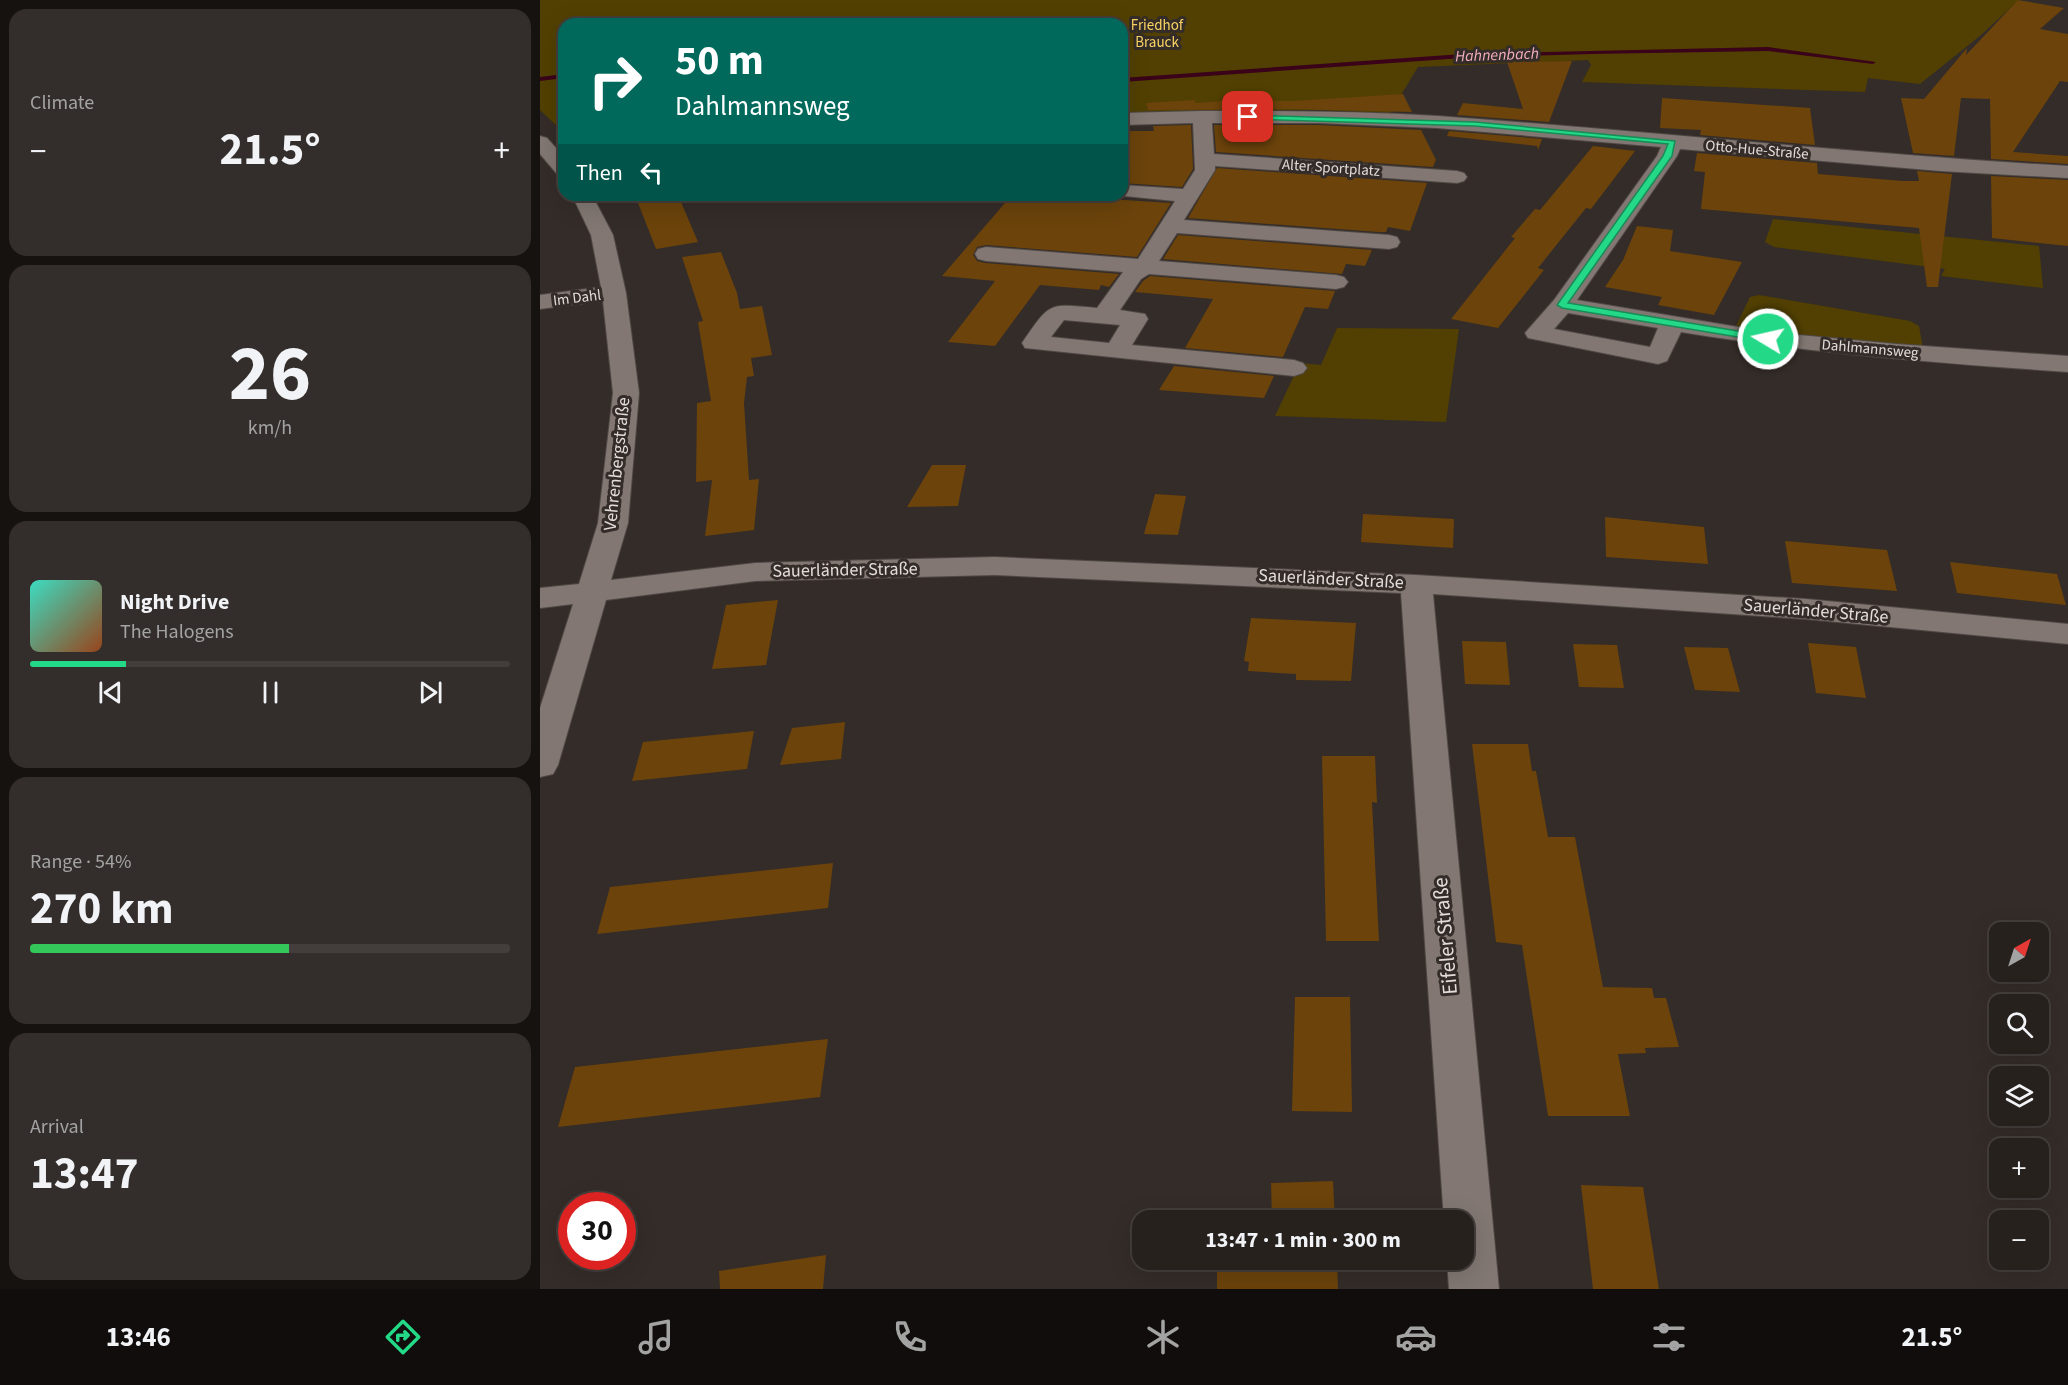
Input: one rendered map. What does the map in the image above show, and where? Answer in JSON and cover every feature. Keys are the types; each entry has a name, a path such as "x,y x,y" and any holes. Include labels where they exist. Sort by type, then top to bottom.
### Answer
{"street":[{"name":"Otto-Hue-Straße","path":"1128,119 1202,117 1437,122 1940,165 2068,172"},
{"path":"1104,316 1133,274 1145,266 1205,170 1202,117"},
{"path":"540,142 558,163"},
{"path":"1672,142 1667,156 1562,305 1537,333 1658,356 1672,324"},
{"name":"Alter Sportplatz","path":"1204,159 1457,177"},
{"path":"1128,191 1189,196"},
{"name":"Vehrenbergstraße","path":"540,765 613,523 626,393 614,293 602,235 585,201"},
{"path":"1171,226 1389,242"},
{"path":"986,254 1336,282"},
{"name":"Im Dahl","path":"540,302 614,293"},
{"name":"Dahlmannsweg","path":"1562,305 1724,332 1896,352 2068,364"},
{"path":"1116,351 1136,319 1058,312 1034,343 1116,351 1294,368"},
{"name":"Sauerländer Straße","path":"540,598 755,572 994,566 1416,584 1806,609 2068,634"},
{"name":"Eifeler Straße","path":"1416,584 1474,1289"}],"green space":[{"name":"Friedhof Brauck","path":"540,0 2019,0 1981,35 1920,84 1868,78 1865,92 1582,82 1591,65 1588,60 1418,67 1390,113 1313,110 1128,112 1128,18 558,18 558,127 540,110"},
{"path":"1773,219 2039,246 2043,288 1941,276 1945,269 1774,247 1765,242"},
{"path":"1759,295 1910,321 1919,326 1923,348 1792,335 1736,326 1750,297"},
{"path":"1337,328 1459,329 1446,422 1275,416 1300,363 1321,365"}],"building":[{"path":"2018,0 2064,8 2040,29 2068,34 2068,82 2060,81 2013,152 2068,156 2068,164 1991,159 1990,99 1961,98 1954,156 1913,153 1901,98 1924,99 1967,48 1966,55"},
{"path":"1572,61 1549,122 1457,115 1463,103 1523,109 1507,62"},
{"path":"1403,94 1412,112 1291,109 1148,110 1146,103 1194,100 1196,103 1254,99 1256,101 1294,101"},
{"path":"1662,98 1810,108 1815,145 1700,135 1701,130 1660,128"},
{"path":"1191,125 1193,169 1182,187 1128,183 1128,131 1154,131 1153,126"},
{"path":"1214,125 1318,125 1421,130 1436,160 1433,167 1216,152"},
{"path":"1449,131 1542,139 1538,150 1537,146 1447,136"},
{"path":"1593,146 1635,151 1591,209 1586,208 1538,268 1544,270 1498,328 1451,319 1515,238 1511,237 1535,209 1540,210"},
{"path":"1697,153 1817,163 1818,174 1903,181 1919,181 1917,171 1952,174 1938,287 1927,287 1919,228 1701,209 1705,172 1694,171"},
{"path":"1217,168 1427,183 1410,231 1388,227 1386,232 1379,232 1188,218"},
{"path":"1991,176 2068,180 2068,246 1992,238"},
{"path":"1128,200 1171,203 1137,257 986,245 977,247 973,255 977,261 985,263 1119,274 1109,287 1101,285 1099,290 1040,285 995,346 948,342 995,281 942,276 1007,201"},
{"path":"637,201 681,201 698,242 656,249"},
{"path":"1637,226 1673,230 1670,251 1742,262 1714,315 1658,305 1662,297 1605,287 1623,260"},
{"path":"1178,235 1372,250 1365,266 1346,264 1342,274 1163,259"},
{"path":"721,252 737,293 740,309 762,306 772,355 751,358 754,376 747,377 744,403 749,480 759,479 754,530 705,536 712,480 696,482 697,403 711,401 698,322 703,321 682,257"},
{"path":"1150,276 1335,291 1328,309 1305,307 1283,357 1185,348 1213,299 1135,292"},
{"path":"1174,366 1274,376 1264,398 1159,390"},
{"path":"932,465 966,465 958,506 907,507"},
{"path":"1155,494 1186,496 1178,535 1144,534"},
{"path":"1363,514 1454,519 1453,548 1361,542"},
{"path":"1605,517 1704,527 1708,564 1606,557"},
{"path":"1785,541 1887,550 1897,591 1792,583"},
{"path":"1950,562 2057,574 2066,605 1957,593"},
{"path":"778,600 766,665 712,669 726,605"},
{"path":"1251,618 1356,623 1351,681 1296,680 1296,674 1248,671 1249,662 1244,661"},
{"path":"1462,641 1506,642 1510,685 1465,684"},
{"path":"1808,643 1856,647 1866,698 1816,693"},
{"path":"1573,644 1617,645 1624,688 1579,687"},
{"path":"1684,647 1728,648 1740,692 1695,690"},
{"path":"845,722 841,759 780,765 792,728"},
{"path":"754,731 747,769 632,781 643,742"},
{"path":"1472,744 1528,744 1532,771 1536,771 1548,837 1575,837 1603,987 1652,988 1654,998 1666,998 1679,1047 1645,1048 1646,1053 1618,1054 1630,1116 1548,1116 1522,945 1496,942"},
{"path":"1322,756 1375,756 1377,803 1372,802 1379,941 1326,941"},
{"path":"833,863 828,908 597,934 610,887"},
{"path":"1295,997 1350,997 1352,1112 1292,1111"},
{"path":"828,1039 820,1097 558,1127 575,1067"},
{"path":"1333,1181 1334,1210 1272,1210 1271,1183"},
{"path":"1581,1185 1643,1187 1659,1289 1593,1289"},
{"path":"826,1255 823,1289 720,1289 719,1271"},
{"path":"1217,1270 1337,1270 1338,1289 1217,1289"}],"waterway":[{"name":"Hahnenbach","path":"1128,80 1463,56 1591,52 1768,49 1873,62"},
{"name":"Hahnenbach","path":"540,79 558,77"}],"route":[{"path":"1248,117 1387,119 1475,124 1672,142 1667,156 1562,305 1768,339"}]}
